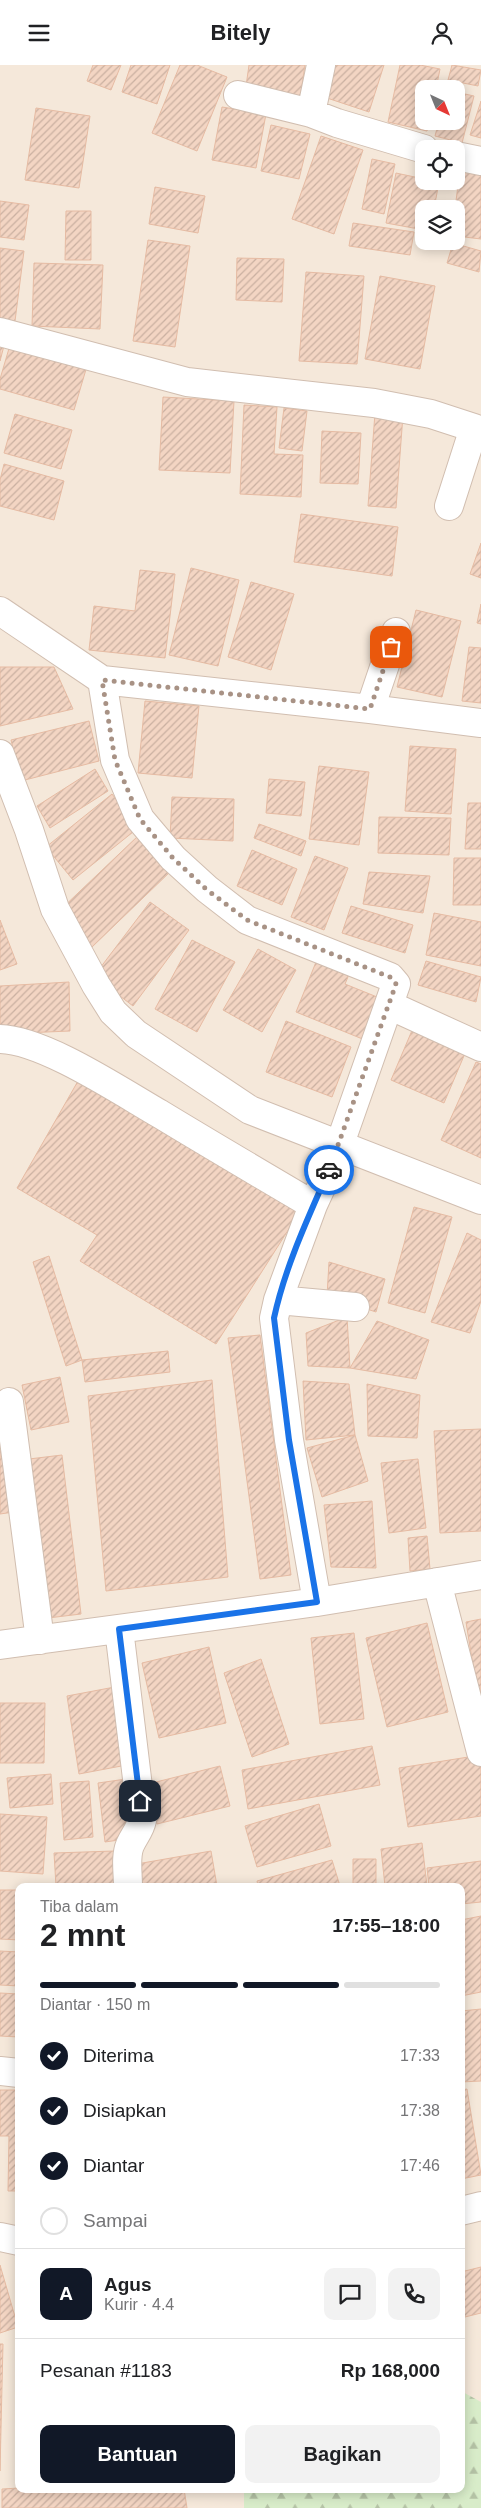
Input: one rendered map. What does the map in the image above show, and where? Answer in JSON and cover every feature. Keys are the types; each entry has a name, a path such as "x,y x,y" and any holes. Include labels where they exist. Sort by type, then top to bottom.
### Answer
{"street":[{"path":"311,113 321,65"},
{"path":"238,95 311,113 415,146"},
{"path":"465,158 481,161"},
{"path":"0,331 187,382 374,403 430,414 478,431 449,507"},
{"path":"0,611 102,680 481,723"},
{"path":"370,709 396,632"},
{"path":"102,680 115,760 140,819 173,858 206,889 247,920 394,980 396,988 338,1149 315,1201 278,1299 274,1318 289,1440 317,1602"},
{"path":"0,754 29,830 55,909 96,985 113,1012 136,1034 250,1110 338,1149 481,1200"},
{"path":"390,1005 481,1047"},
{"path":"0,1039 15,1040 37,1046 111,1085 315,1201"},
{"path":"278,1299 355,1307"},
{"path":"9,1402 40,1640"},
{"path":"0,1645 317,1602 481,1575"},
{"path":"437,1583 481,1752"},
{"path":"119,1629 142,1820 140,1831 130,1845 127,1856 128,1883"},
{"path":"0,2071 15,2073"},
{"path":"465,2210 481,2206"},
{"path":"0,2237 15,2240"}],"shaded area":[{"path":"0,65 481,65 481,2508 0,2508"}],"green space":[{"path":"465,2393 481,2402 481,2508 244,2508 244,2493 465,2493"}],"building":[{"path":"93,65 121,65 111,90 87,81"},
{"path":"131,65 170,65 157,104 122,92"},
{"path":"180,65 197,65 227,77 197,151 152,133"},
{"path":"249,65 305,65 300,99 245,93"},
{"path":"334,65 384,65 369,112 324,97"},
{"path":"400,65 420,65 440,69 438,80 415,80 415,128 388,122"},
{"path":"452,65 481,70 478,86 465,83 465,80 448,80"},
{"path":"465,94 474,96 463,140 450,140 435,136 437,130 465,130"},
{"path":"481,101 481,138 470,135"},
{"path":"222,107 266,114 256,168 212,160"},
{"path":"36,108 90,116 79,188 25,180"},
{"path":"271,125 310,134 299,179 261,171"},
{"path":"321,136 363,150 334,234 292,219"},
{"path":"372,159 395,164 384,214 362,209"},
{"path":"465,169 481,171 481,239 465,237 465,200 456,200 457,190 465,190"},
{"path":"396,173 415,177 415,190 438,190 436,200 415,200 415,228 386,223"},
{"path":"155,187 205,196 198,233 149,224"},
{"path":"0,201 29,205 24,240 0,237"},
{"path":"66,211 91,211 91,260 65,260"},
{"path":"353,223 414,232 410,255 349,246"},
{"path":"148,240 190,246 175,347 133,341"},
{"path":"465,246 481,251 479,272 447,263 451,250 465,250"},
{"path":"0,248 24,251 15,321 0,319"},
{"path":"237,258 284,259 282,302 236,300"},
{"path":"34,263 103,265 100,329 32,326"},
{"path":"306,272 364,276 357,364 299,361"},
{"path":"380,276 435,286 420,369 365,359"},
{"path":"0,341 5,342 0,361"},
{"path":"10,345 87,366 74,410 0,389 0,379"},
{"path":"163,397 234,401 230,473 159,470"},
{"path":"244,405 277,407 274,454 303,455 301,497 240,494"},
{"path":"284,408 307,411 302,451 279,448"},
{"path":"375,413 403,415 396,508 368,506"},
{"path":"15,414 72,430 61,469 4,453"},
{"path":"322,431 361,433 358,484 320,483"},
{"path":"4,464 64,481 54,520 0,506 0,480"},
{"path":"301,514 398,527 392,576 294,562"},
{"path":"481,543 481,578 470,574"},
{"path":"191,568 239,580 218,666 169,655"},
{"path":"140,570 175,574 165,658 89,650 94,606 135,611"},
{"path":"251,582 294,594 271,670 228,657"},
{"path":"481,604 481,624 477,623"},
{"path":"416,610 461,621 442,697 397,687"},
{"path":"469,647 481,648 481,703 462,701"},
{"path":"0,667 54,667 73,709 0,726"},
{"path":"145,701 199,706 192,778 138,773"},
{"path":"89,721 99,761 21,781 11,740"},
{"path":"410,746 456,749 451,814 405,811"},
{"path":"319,766 369,772 359,845 309,839"},
{"path":"95,769 108,791 50,828 37,806"},
{"path":"269,779 305,782 301,816 266,813"},
{"path":"112,794 138,828 73,880 46,847"},
{"path":"172,797 234,799 233,841 170,838"},
{"path":"468,803 481,803 481,849 465,849"},
{"path":"379,817 451,818 449,855 378,853"},
{"path":"259,824 306,841 301,856 254,838"},
{"path":"139,835 172,870 91,948 57,913"},
{"path":"252,850 297,869 282,905 237,886"},
{"path":"315,856 348,868 324,930 291,917"},
{"path":"454,858 481,858 481,905 453,905"},
{"path":"369,872 430,876 423,913 363,904"},
{"path":"150,902 189,930 133,1006 94,976"},
{"path":"351,906 413,925 405,953 342,933"},
{"path":"434,913 481,922 481,966 426,955"},
{"path":"0,920 17,964 0,970"},
{"path":"192,940 235,962 197,1032 155,1009"},
{"path":"258,949 296,970 262,1032 223,1010"},
{"path":"320,952 353,965 345,984 382,999 365,1040 296,1012"},
{"path":"426,961 481,977 476,1002 418,985"},
{"path":"69,982 70,1031 0,1034 0,986"},
{"path":"286,1021 351,1047 332,1097 266,1072"},
{"path":"416,1021 469,1044 444,1103 391,1080"},
{"path":"476,1062 481,1064 481,1158 441,1140"},
{"path":"78,1081 299,1213 216,1344 80,1261 97,1235 17,1188"},
{"path":"414,1207 452,1217 425,1313 388,1303"},
{"path":"467,1233 481,1240 481,1301 470,1333 431,1322"},
{"path":"49,1256 82,1360 66,1366 33,1262"},
{"path":"329,1262 385,1279 376,1312 327,1296"},
{"path":"347,1317 350,1368 308,1366 306,1333"},
{"path":"377,1321 429,1340 416,1379 350,1368"},
{"path":"260,1335 291,1575 260,1579 228,1338"},
{"path":"168,1351 170,1372 85,1382 82,1360"},
{"path":"60,1377 69,1422 31,1430 22,1385"},
{"path":"212,1380 228,1577 106,1591 88,1396"},
{"path":"303,1381 349,1384 355,1435 306,1440"},
{"path":"367,1384 420,1395 417,1438 368,1436"},
{"path":"481,1429 481,1531 440,1533 434,1431"},
{"path":"355,1435 368,1481 322,1497 307,1448"},
{"path":"5,1444 14,1512 0,1514 0,1445"},
{"path":"62,1455 81,1614 48,1618 29,1459"},
{"path":"418,1459 426,1528 389,1533 381,1463"},
{"path":"372,1501 376,1568 331,1567 324,1505"},
{"path":"427,1536 430,1569 410,1571 408,1538"},
{"path":"481,1619 481,1702 479,1703 466,1622"},
{"path":"427,1623 448,1712 387,1727 366,1638"},
{"path":"354,1633 364,1719 320,1724 311,1638"},
{"path":"209,1647 226,1723 159,1738 142,1663"},
{"path":"261,1659 289,1744 252,1757 224,1673"},
{"path":"120,1686 132,1764 79,1774 67,1696"},
{"path":"0,1703 45,1703 44,1763 0,1763"},
{"path":"372,1746 380,1785 248,1809 242,1770"},
{"path":"481,1755 481,1816 408,1827 399,1768"},
{"path":"220,1766 230,1806 157,1824 148,1784"},
{"path":"51,1774 53,1804 10,1808 7,1778"},
{"path":"126,1779 133,1838 105,1842 98,1783"},
{"path":"89,1781 93,1837 64,1840 60,1783"},
{"path":"319,1804 331,1846 257,1867 245,1826"},
{"path":"0,1814 47,1817 43,1874 0,1871"},
{"path":"422,1843 427,1883 385,1883 381,1849"},
{"path":"114,1851 115,1883 56,1883 54,1853"},
{"path":"211,1851 216,1883 134,1883 131,1865"},
{"path":"353,1859 376,1859 376,1883 353,1883"},
{"path":"332,1860 339,1883 257,1883 257,1881"},
{"path":"481,1861 481,1902 465,1904 465,1883 429,1883 427,1868"},
{"path":"0,1890 15,1890 15,1940 0,1939"},
{"path":"481,1916 481,1992 465,1995 465,1919"},
{"path":"0,1951 15,1952 15,1986 0,1985"},
{"path":"0,1993 15,1994 15,2037 0,2036"},
{"path":"481,2009 481,2081 465,2082 465,2011"},
{"path":"465,2089 467,2089 481,2175 465,2178"},
{"path":"0,2090 15,2090 15,2191 8,2191 9,2136 0,2136"},
{"path":"0,2265 15,2317 15,2328 0,2333"},
{"path":"481,2267 481,2313 465,2317 465,2271"},
{"path":"0,2344 3,2344 0,2471"},
{"path":"15,2488 15,2493 185,2493 187,2508 2,2508 2,2489"}],"way so far":[{"path":"329,1170 336,1155 396,984 390,977 247,920 206,889 173,858 140,819 115,760 102,680 370,709 391,647"}],"route":[{"path":"140,1801 119,1629 317,1602 289,1440 274,1318 278,1299 313,1205 329,1170"}]}
